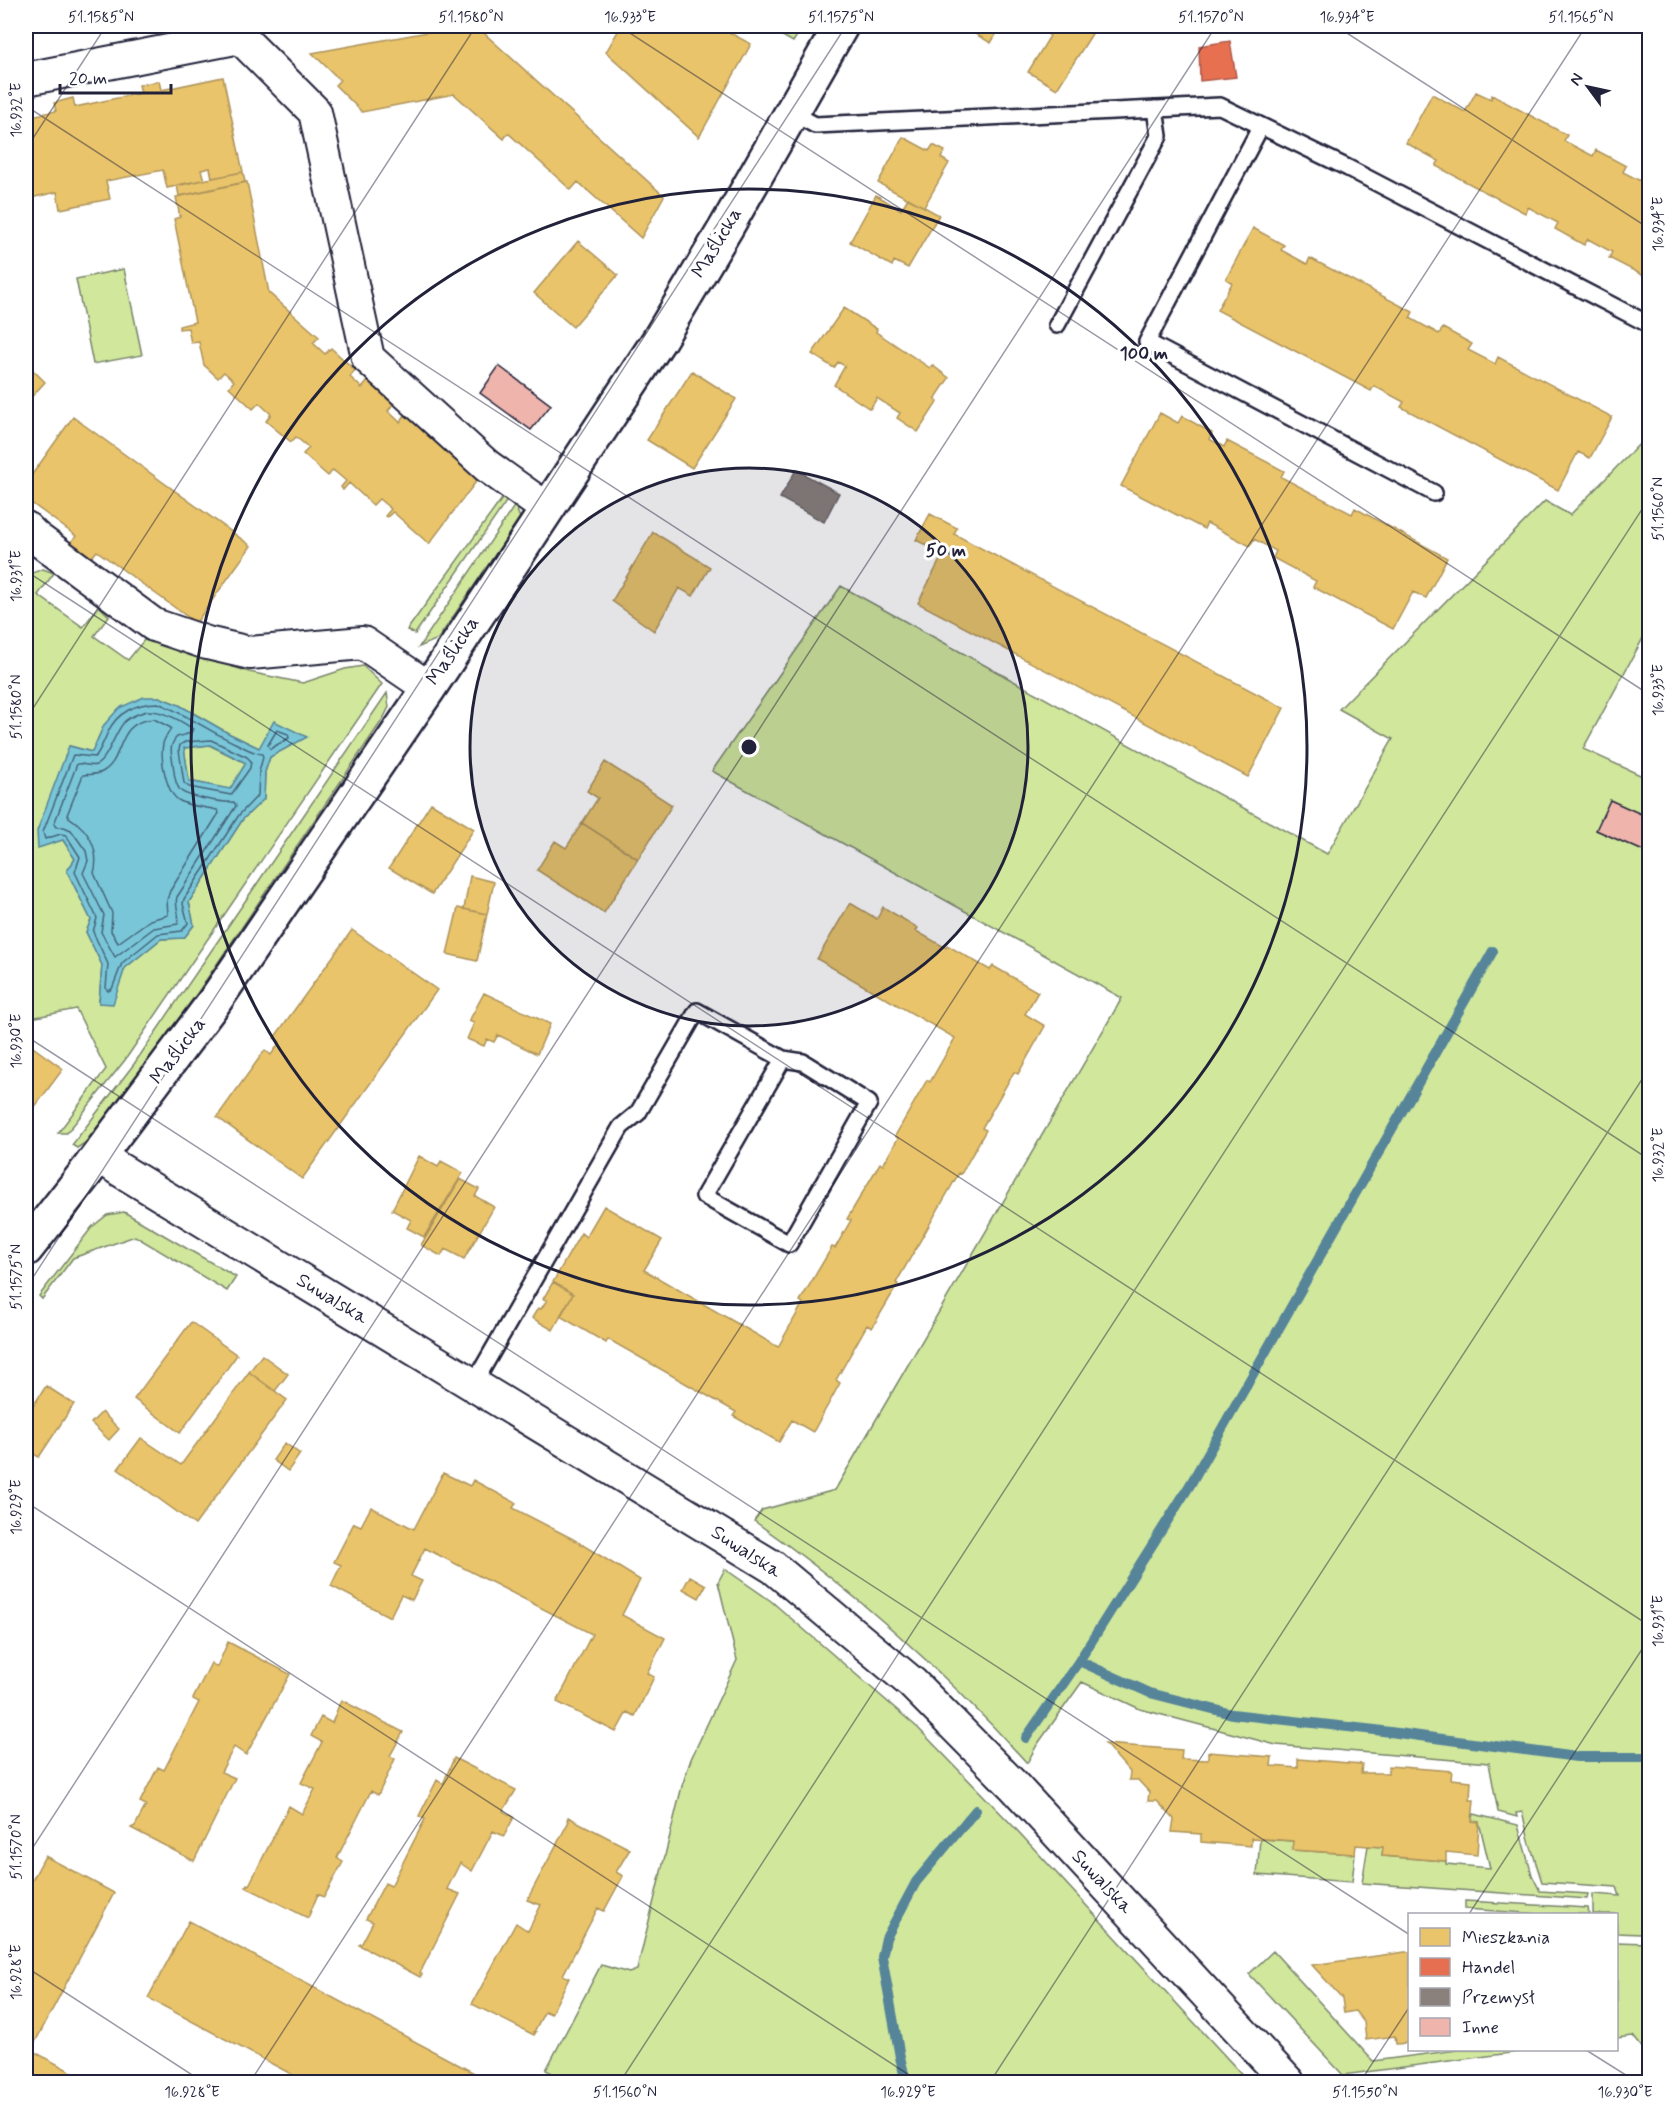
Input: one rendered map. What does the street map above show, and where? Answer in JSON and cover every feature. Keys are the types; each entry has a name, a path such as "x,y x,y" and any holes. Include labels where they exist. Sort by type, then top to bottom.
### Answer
{"street":[{"name":"Maślicka","path":"26,1249 214,1002 429,688 659,340 793,113 841,26"},
{"path":"26,78 240,37 315,112 368,358 487,466 547,509"},
{"path":"29,538 154,625 207,643 250,653 363,643 429,688"},
{"name":"Suwalska","path":"99,1155 126,1174 773,1567 912,1683 1013,1785 1288,2082"}],"lane":[{"path":"793,113 815,125 1220,106 1348,168 1650,325"},
{"path":"1057,325 1159,136 1155,109"},
{"path":"1261,126 1147,342 1434,493"},
{"path":"473,1385 621,1127 638,1113 697,1011 783,1059 803,1062 868,1102 789,1244 704,1196 783,1059"}],"green space":[{"path":"765,26 803,26 793,42"},
{"path":"124,269 142,355 93,364 76,279"},
{"path":"1649,434 1649,627 1583,749 1649,779 1649,2056 1633,2036 1618,2038 1618,1942 1646,1943 1641,1934 1618,1933 1618,1913 1593,1913 1593,1894 1620,1896 1617,1887 1542,1882 1522,1812 1516,1813 1517,1817 1498,1812 1489,1763 1276,1745 1140,1709 1082,1682 1037,1745 1027,1763 964,1696 898,1634 828,1576 754,1521 762,1510 835,1490 1122,998 712,771 841,586 1327,854 1393,739 1339,709 1545,501 1570,515"},
{"path":"504,496 508,499 415,634 407,630"},
{"path":"515,505 520,518 438,639 419,647"},
{"path":"43,569 54,573 38,595 83,627 99,606 109,616 94,636 128,660 144,640 193,653 249,672 303,683 345,669 363,666 382,684 125,1060 67,1133 58,1133 106,1069 76,1009 26,1019 26,579 29,574","holes":["159,697 179,705 259,748 306,737 270,757 265,772 264,799 243,819 189,902 194,925 184,938 161,939 125,968 99,1002 102,965 86,932 91,920 67,871 75,859 63,840 70,746 92,752 104,725"]},
{"path":"387,693 389,707 383,719 198,992 91,1139 77,1148 72,1145 134,1064"},
{"path":"209,745 246,763 230,790 189,781 184,748"},
{"path":"124,1212 236,1277 227,1291 135,1236 73,1258 42,1299 39,1296 92,1227 107,1215"},
{"path":"725,1569 771,1601 918,1728 1014,1827 1249,2082 570,2082 546,2070 601,1965 629,1973 637,1970 682,1786 691,1759 737,1660 718,1582"},
{"path":"1474,1814 1518,1825 1532,1875 1540,1891 1588,1894 1587,1899 1362,1883 1368,1846 1383,1847 1382,1856 1446,1861 1446,1864 1490,1868 1479,1822 1472,1821"},
{"path":"1260,1839 1293,1841 1293,1850 1355,1854 1352,1882 1257,1875"},
{"path":"1465,1901 1588,1908 1589,1913 1526,1913 1465,1909"},
{"path":"1273,1951 1373,2061 1449,2051 1525,2051 1343,2075 1249,1974"}],"water":[{"path":"144,697 159,697 179,705 259,748 274,721 307,737 270,757 265,772 264,799 243,819 189,902 194,925 184,938 161,939 125,968 113,1004 99,1003 102,965 86,932 91,920 67,871 75,859 63,840 38,848 37,831 69,746 92,752 104,725 119,708","holes":["210,745 246,763 230,789 189,781 184,748"]}],"building: Mieszkania":[{"path":"461,26 476,26 664,196 641,238 578,182 571,190 508,133 504,139 454,94 362,112 335,85 340,80 312,53"},
{"path":"621,26 717,26 751,44 699,137 606,52"},
{"path":"961,26 1001,26 991,43"},
{"path":"1041,26 1097,26 1057,89 1028,72 1050,36 1042,30"},
{"path":"223,77 243,172 212,178 210,168 201,170 204,180 167,188 163,170 106,181 110,199 60,209 57,192 26,199 26,117 56,111 54,103 73,98 75,107 141,93 139,85 159,81 161,90"},
{"path":"1476,92 1491,99 1492,95 1567,135 1564,141 1593,156 1596,150 1626,166 1623,172 1648,185 1650,181 1650,279 1609,258 1612,252 1588,239 1584,245 1555,229 1558,223 1528,207 1525,213 1436,166 1439,161 1406,143 1432,94 1465,112"},
{"path":"903,137 929,151 933,145 945,151 941,158 949,163 924,207 878,183"},
{"path":"243,172 245,182 179,196 177,185"},
{"path":"247,182 269,293 319,337 313,343 325,354 331,348 355,370 350,377 362,388 368,381 393,404 388,411 400,422 405,415 478,479 429,544 393,512 385,516 391,509 379,499 373,505 349,483 343,490 341,487 346,481 333,470 328,476 303,454 309,448 296,437 291,442 266,421 271,414 259,403 253,409 229,387 234,381 224,372 218,378 204,365 199,342 191,343 188,328 179,329 179,326 195,322 174,219 180,217 176,197"},
{"path":"876,195 901,210 908,198 939,215 908,268 894,261 892,266 850,242"},
{"path":"1253,228 1284,245 1281,250 1307,264 1310,258 1413,312 1410,318 1439,334 1443,328 1472,344 1468,350 1495,364 1498,357 1612,417 1590,458 1578,452 1558,490 1401,407 1404,402 1374,386 1371,391 1217,310 1232,283 1226,279"},
{"path":"578,241 618,275 573,327 534,293"},
{"path":"844,308 930,368 932,365 949,378 935,399 938,401 918,432 897,418 900,413 877,398 870,409 834,385 845,366 838,362 834,368 812,354"},
{"path":"26,363 45,382 26,403"},
{"path":"692,371 736,399 692,468 647,440"},
{"path":"1160,413 1178,423 1182,416 1212,433 1209,439 1224,447 1227,441 1284,471 1281,477 1352,514 1355,508 1447,558 1426,598 1413,592 1393,629 1313,587 1316,581 1273,558 1276,551 1254,539 1250,546 1207,523 1204,529 1121,486"},
{"path":"73,417 251,546 196,623 97,551 91,558 70,543 76,536 26,499 26,483"},
{"path":"930,514 957,528 954,534 1284,708 1248,777 918,603 943,554 916,540"},
{"path":"653,532 710,567 693,596 679,588 654,631 612,601"},
{"path":"605,762 672,805 638,859 582,823 598,798 587,791"},
{"path":"431,803 474,829 432,894 389,868"},
{"path":"582,823 638,859 604,913 537,870 555,841 566,848"},
{"path":"470,876 494,882 487,914 464,909"},
{"path":"850,903 877,919 883,907 918,928 916,931 946,948 947,945 990,970 993,966 1038,992 1025,1014 1045,1026 1018,1074 1014,1072 982,1128 986,1130 961,1174 959,1173 872,1328 867,1325 836,1380 840,1383 813,1432 792,1420 779,1442 733,1416 736,1412 608,1339 606,1343 560,1316 573,1294 553,1282 581,1233 586,1237 604,1206 662,1240 644,1270 778,1347 803,1303 800,1301 832,1247 835,1248 851,1220 847,1219 880,1163 883,1165 898,1138 895,1136 927,1080 930,1082 955,1038 817,959"},
{"path":"458,908 487,914 477,961 447,954"},
{"path":"352,930 437,990 302,1179 217,1117 265,1050 271,1055 280,1042 274,1038"},
{"path":"484,993 550,1024 537,1054 498,1035 494,1042 487,1039 484,1046 467,1039 474,1023 469,1021"},
{"path":"26,1042 63,1069 34,1108 26,1102"},
{"path":"419,1156 438,1167 441,1161 463,1173 424,1237 407,1228 411,1220 392,1210"},
{"path":"460,1179 479,1189 475,1196 494,1207 464,1259 445,1249 441,1256 421,1245"},
{"path":"553,1282 573,1294 553,1330 532,1318 547,1300 543,1299"},
{"path":"191,1322 237,1355 180,1433 134,1399"},
{"path":"262,1355 288,1374 275,1391 249,1372"},
{"path":"249,1372 287,1400 195,1525 118,1469 141,1438 181,1465"},
{"path":"46,1386 74,1404 39,1457 26,1450 26,1417"},
{"path":"26,1400 33,1406 26,1417"},
{"path":"102,1412 119,1429 109,1440 91,1423"},
{"path":"285,1443 300,1454 288,1471 273,1460"},
{"path":"443,1473 470,1486 473,1480 516,1503 513,1508 573,1539 640,1580 622,1615 665,1638 647,1673 654,1677 635,1716 627,1712 616,1732 557,1702 592,1634 425,1548 411,1576 422,1581 412,1600 401,1595 390,1617 331,1586 341,1565 334,1562 354,1523 361,1526 371,1507 414,1529"},
{"path":"690,1576 706,1585 699,1598 683,1589"},
{"path":"228,1642 290,1674 246,1755 234,1747 221,1772 235,1778 194,1861 131,1828 135,1826 146,1805 140,1802 158,1767 164,1770 199,1702 193,1699 211,1663 217,1667"},
{"path":"341,1700 403,1732 390,1756 395,1759 378,1795 371,1791 337,1858 343,1862 324,1897 318,1894 308,1918 246,1887 289,1806 302,1814 315,1789 301,1783 322,1742 311,1736 321,1717 332,1723"},
{"path":"1105,1744 1182,1750 1181,1759 1208,1760 1208,1752 1272,1757 1271,1766 1298,1768 1298,1759 1362,1764 1361,1773 1388,1773 1389,1766 1452,1771 1451,1779 1471,1781 1470,1800 1474,1800 1472,1821 1479,1822 1477,1855 1446,1852 1446,1861 1382,1856 1383,1847 1356,1845 1355,1854 1292,1850 1293,1841 1251,1838 1251,1846 1201,1842 1201,1834 1172,1832 1174,1819 1157,1801 1148,1801 1149,1792 1138,1780 1129,1780 1130,1772"},
{"path":"454,1758 516,1790 503,1811 514,1817 504,1836 493,1831 472,1871 460,1863 447,1889 460,1894 420,1977 359,1945 373,1922 366,1919 385,1883 391,1886 425,1819 419,1816 437,1780 443,1784"},
{"path":"568,1817 630,1849 616,1872 623,1876 604,1911 598,1908 563,1975 569,1978 551,2014 545,2011 534,2035 472,2004 516,1923 528,1931 541,1905 527,1900 569,1821"},
{"path":"45,1856 114,1893 31,2050 87,2082 26,2082 26,1892"},
{"path":"189,1921 491,2082 306,2082 148,1998"},
{"path":"1408,1952 1408,2043 1396,2044 1395,2036 1366,2040 1364,2022 1355,2011 1344,2013 1342,1998 1312,1965"}],"building: Handel":[{"path":"1230,41 1236,77 1200,81 1199,46"}],"building: Przemysł":[{"path":"796,470 839,493 824,522 780,498"}],"building: Inne":[{"path":"499,366 551,405 531,430 480,393"},
{"path":"1610,800 1650,818 1650,854 1596,830"}],"waterway":[{"path":"1026,1738 1079,1661 1190,1485 1493,951"},
{"path":"1650,1474 1646,1519 1650,1532"},
{"path":"1079,1661 1150,1693 1232,1714 1375,1730 1577,1757 1650,1757"},
{"path":"906,2082 882,1957 886,1938 916,1882 976,1810"}]}
